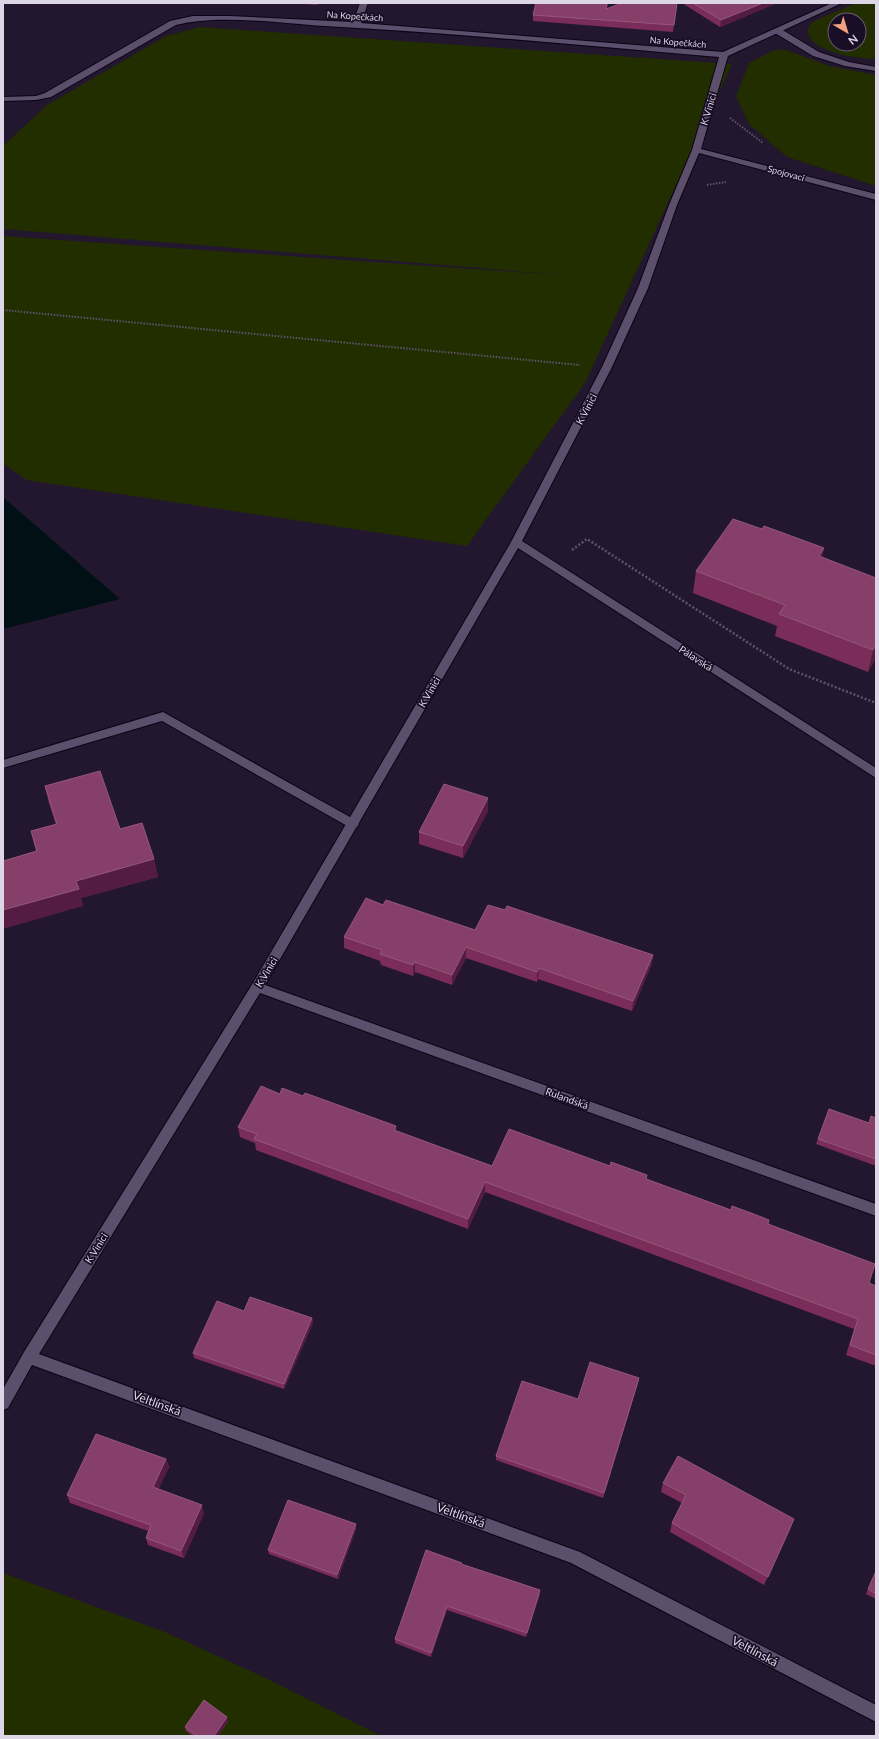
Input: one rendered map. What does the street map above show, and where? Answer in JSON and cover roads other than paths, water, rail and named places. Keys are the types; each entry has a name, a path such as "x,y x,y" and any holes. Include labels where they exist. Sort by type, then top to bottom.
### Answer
{"street":[{"path":"356,25 364,3"},
{"path":"724,56 838,3"},
{"name":"Na Kopečkách","path":"3,99 36,98 48,95 173,23 193,18 230,18 356,25 724,56"},
{"path":"778,31 816,54 848,64 876,69"},
{"name":"K Vinici","path":"3,1403 29,1357 257,987 516,542 607,367 643,288 673,205 696,150 724,56"},
{"name":"Spojovací","path":"696,150 876,197"},
{"name":"Pálavská","path":"516,542 876,774"},
{"path":"3,764 163,716 353,824"},
{"name":"Rulandská","path":"257,987 876,1210"},
{"name":"Veltlínská","path":"29,1357 575,1557 876,1714"}]}
